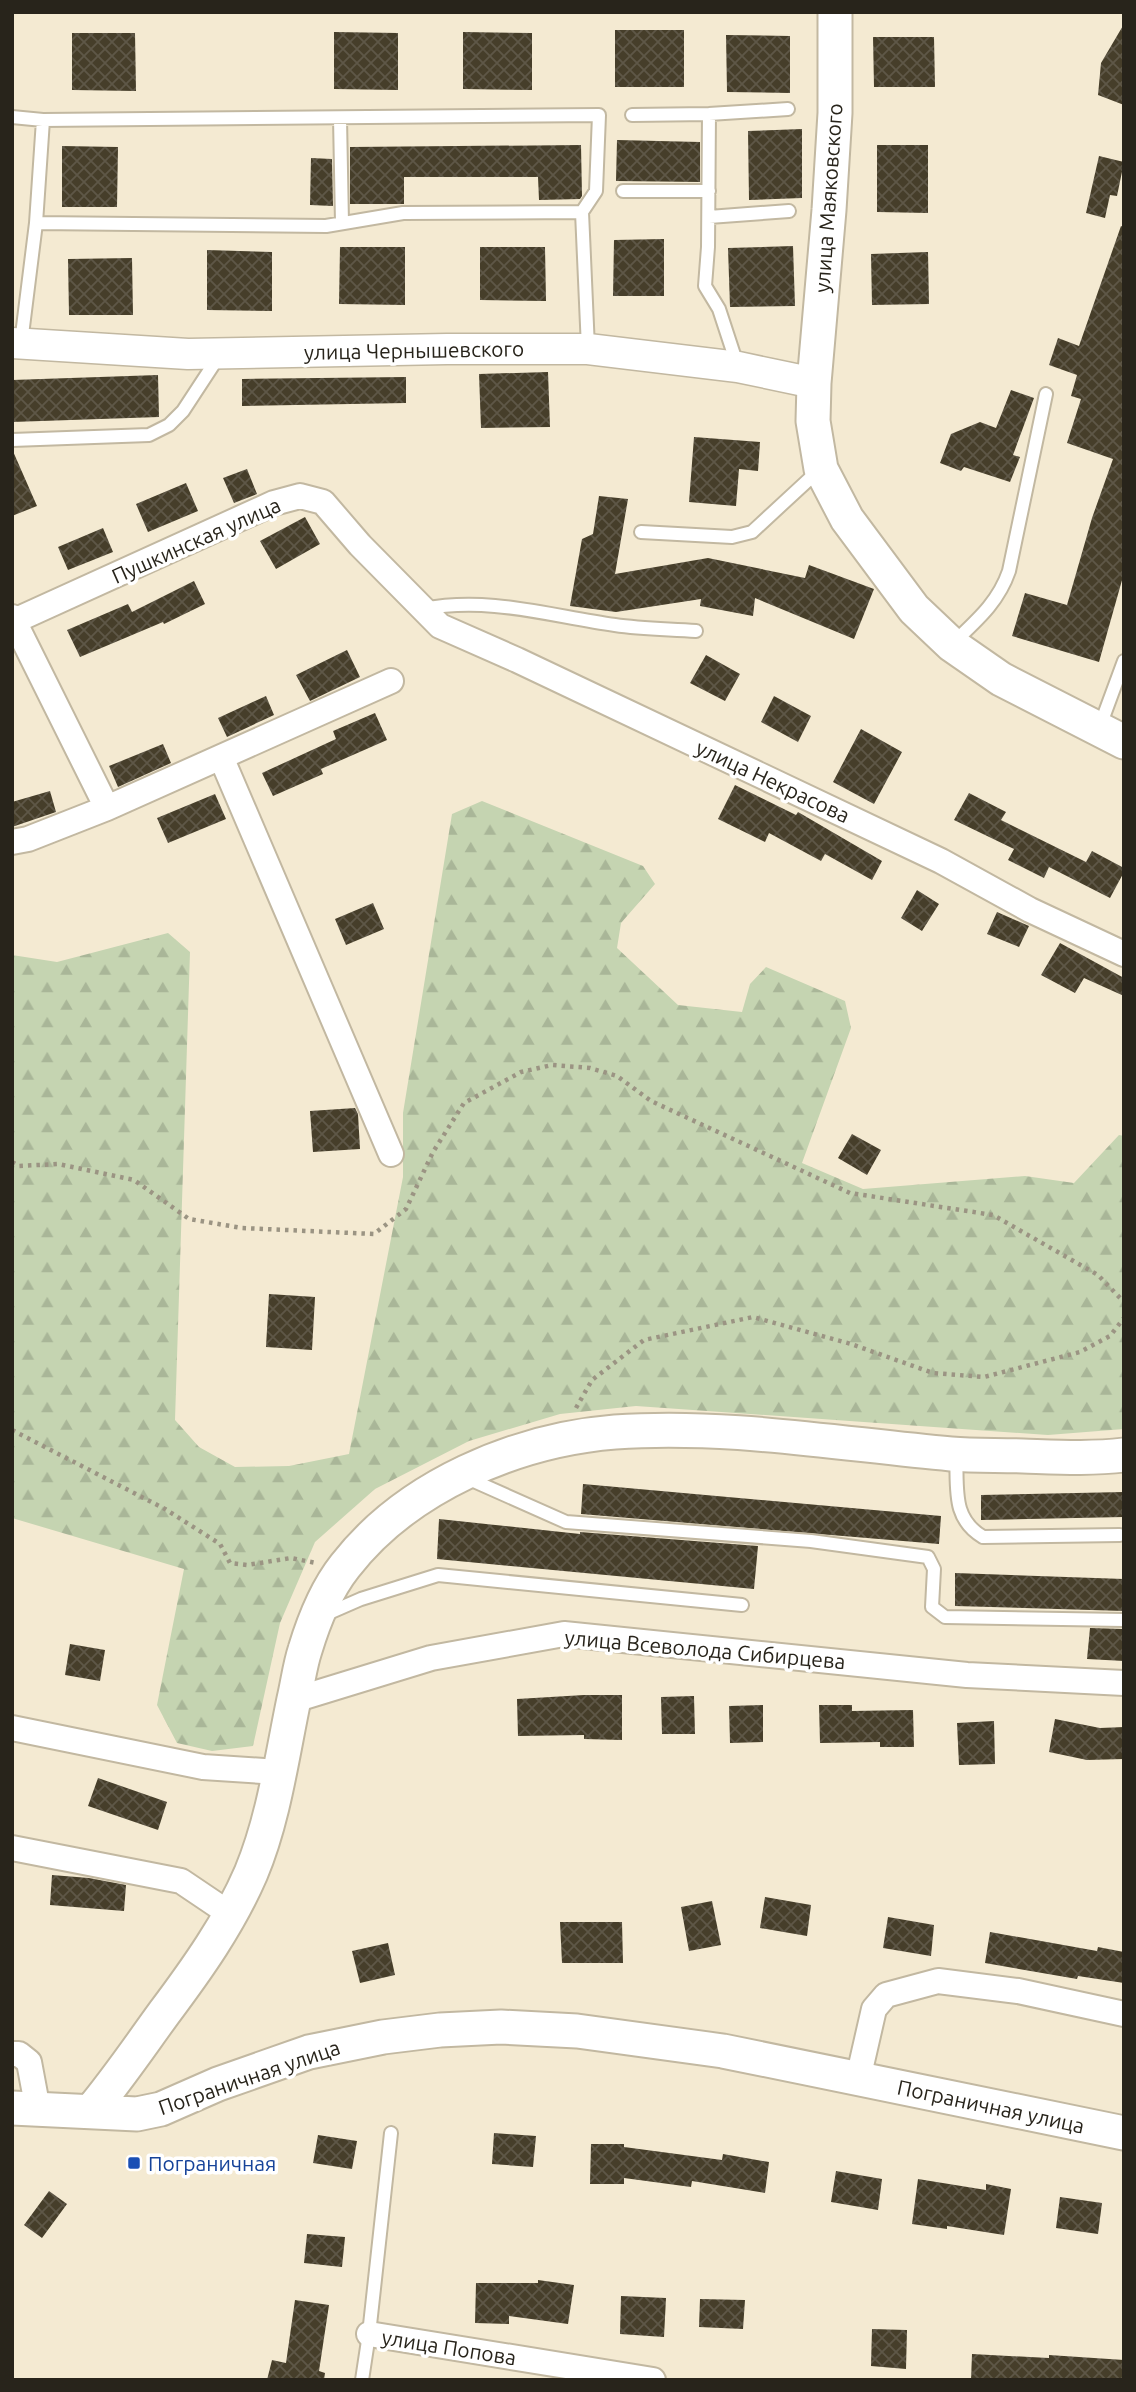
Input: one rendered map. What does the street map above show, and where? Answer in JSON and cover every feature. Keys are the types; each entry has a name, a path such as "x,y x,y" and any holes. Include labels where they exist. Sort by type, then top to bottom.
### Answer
{"main road":[{"name":"улица Маяковского","path":"835,12 835,113 814,383 813,421 821,468 847,519 914,609 952,645 1001,679 1111,735"},
{"path":"91,2111 206,1955 251,1872 266,1828 304,1653 326,1595 342,1568 386,1522 422,1497 460,1475 511,1454 559,1440 609,1432 668,1428 956,1454 1054,1457 1124,1455"},
{"name":"Пограничная улица","path":"25,2109 137,2114 161,2109 218,2084 309,2052 440,2030 501,2026 577,2031 723,2051 1124,2133"}],"street":[{"name":"улица Чернышевского","path":"17,343 188,354 588,349 738,367 814,383"},
{"name":"Пушкинская улица","path":"13,620 274,503 300,496 323,502 360,545 423,609"},
{"name":"улица Некрасова","path":"423,609 440,626 941,861 1030,910 1124,954"},
{"path":"13,620 107,808"},
{"path":"12,842 28,839 107,808 391,681"},
{"path":"221,757 391,1154"},
{"name":"улица Всеволода Сибирцева","path":"294,1700 431,1658 564,1634 967,1675 1124,1683"},
{"path":"12,1728 204,1767 278,1772"},
{"path":"12,1848 181,1881 230,1914"},
{"path":"858,2079 874,2009 886,1995 938,1981 1018,1991 1124,2014"},
{"path":"12,2053 19,2054 29,2062 25,2109"},
{"name":"улица Попова","path":"369,2334 653,2380"}],"lane":[{"path":"632,115 788,109"},
{"path":"709,114 709,217 705,286 719,309 738,367"},
{"path":"12,117 43,120 599,116 596,191 582,212 588,349"},
{"path":"340,118 342,223"},
{"path":"17,343 18,308 36,223 43,120"},
{"path":"623,191 709,191"},
{"path":"36,223 326,226 403,213 582,212"},
{"path":"709,217 789,212"},
{"path":"12,440 149,435 169,425 183,411 221,354"},
{"path":"952,645 990,608 1002,591 1009,571 1046,394"},
{"path":"641,532 732,537 752,532 806,485 821,468"},
{"path":"423,609 452,603 485,604 617,625 696,631"},
{"path":"1111,735 1124,661"},
{"path":"956,1454 960,1514 970,1529 984,1537 1120,1535"},
{"path":"460,1475 566,1522 811,1541 928,1557 934,1569 932,1607 945,1617 1124,1620"},
{"path":"316,1619 361,1599 438,1575 742,1605"},
{"path":"362,2380 391,2133"}],"path":[{"path":"12,1162 19,1166 58,1164 134,1180 189,1219 242,1228 374,1234 406,1209 433,1152 464,1103 521,1072 552,1065 590,1068 617,1076 651,1101 850,1193 993,1214 1098,1275 1124,1301"},
{"path":"559,1440 592,1380 644,1340 657,1337 753,1317 851,1344 933,1373 984,1377 1080,1352 1110,1336 1124,1318"},
{"path":"12,1430 165,1509 220,1544 230,1563 247,1565 290,1558 342,1568"}],"green space":[{"path":"482,801 643,866 655,884 621,923 617,948 678,1005 742,1012 750,984 766,967 845,1001 851,1028 802,1163 863,1189 1025,1176 1074,1183 1119,1135 1124,1136 1124,1429 1048,1435 636,1406 560,1414 469,1441 375,1489 315,1542 280,1623 253,1746 212,1751 177,1743 157,1705 184,1569 12,1518 12,955 57,962 168,933 190,952 175,1420 199,1447 235,1467 289,1466 349,1454 403,1177 403,1113 452,814"}],"building":[{"path":"1124,24 1124,105 1098,95 1101,63"},
{"path":"615,30 684,30 684,87 615,87"},
{"path":"334,32 398,33 398,90 334,89"},
{"path":"463,32 532,33 532,90 463,89"},
{"path":"72,33 135,33 136,91 72,90"},
{"path":"726,35 790,36 790,93 727,92"},
{"path":"873,37 934,37 935,87 874,87"},
{"path":"802,129 802,198 749,200 748,131"},
{"path":"617,140 700,142 700,182 616,181"},
{"path":"581,145 580,199 539,200 538,177 404,177 404,204 350,204 350,147"},
{"path":"877,145 928,145 928,213 877,212"},
{"path":"62,146 118,147 117,207 62,207"},
{"path":"1099,156 1124,162 1117,196 1110,195 1105,218 1086,213"},
{"path":"311,158 332,159 333,206 310,205"},
{"path":"1121,226 1124,227 1124,573 1099,662 1012,636 1025,593 1067,605 1092,518 1113,459 1067,443 1081,399 1071,396 1077,375 1049,365 1058,338 1079,346"},
{"path":"664,239 664,296 613,296 614,240"},
{"path":"793,246 795,306 730,307 728,248"},
{"path":"340,247 405,247 405,305 339,304"},
{"path":"480,247 545,247 546,301 480,300"},
{"path":"207,250 272,252 272,311 207,310"},
{"path":"928,252 929,304 872,305 871,254"},
{"path":"132,258 133,315 69,315 68,259"},
{"path":"548,372 550,427 481,428 479,374"},
{"path":"158,375 159,417 12,422 12,380"},
{"path":"406,377 406,403 242,406 242,379"},
{"path":"1011,390 1034,398 1013,455 1020,457 1010,482 964,467 961,471 940,463 951,434 980,422 996,428"},
{"path":"694,437 760,442 758,471 739,469 736,506 689,502"},
{"path":"12,449 37,506 12,516"},
{"path":"247,469 257,494 234,503 223,478"},
{"path":"186,483 198,511 148,532 136,504"},
{"path":"599,496 628,499 615,574 708,558 805,578 809,565 874,589 854,639 755,598 753,616 700,606 701,599 616,612 570,606 582,539 593,534"},
{"path":"305,517 320,544 276,569 260,541"},
{"path":"103,528 113,552 68,570 58,547"},
{"path":"194,581 205,604 164,624 163,622 80,657 67,630 128,604 132,612"},
{"path":"347,650 360,677 310,701 296,675"},
{"path":"706,655 740,674 725,701 690,683"},
{"path":"266,696 274,715 227,737 218,718"},
{"path":"774,696 811,716 798,742 761,722"},
{"path":"375,713 387,740 321,769 323,774 273,796 262,773 336,739 333,731"},
{"path":"861,729 902,752 874,804 833,782"},
{"path":"163,744 171,763 118,787 109,766"},
{"path":"735,785 796,815 798,812 882,861 872,880 825,854 821,861 769,833 765,842 718,819"},
{"path":"50,791 56,812 12,827 12,802"},
{"path":"969,793 1006,812 1001,820 1086,862 1092,851 1124,868 1110,898 1049,867 1044,878 1008,860 1014,849 954,820"},
{"path":"215,794 226,819 168,843 157,818"},
{"path":"917,890 939,904 922,931 901,918"},
{"path":"373,903 384,929 346,945 335,919"},
{"path":"997,912 1029,926 1019,947 987,934"},
{"path":"1060,943 1124,978 1124,996 1084,978 1075,993 1041,975"},
{"path":"355,1108 358,1114 360,1149 313,1152 310,1111"},
{"path":"852,1134 881,1150 867,1175 838,1158"},
{"path":"269,1294 315,1297 312,1350 266,1347"},
{"path":"583,1484 941,1516 939,1544 581,1514"},
{"path":"1124,1492 1124,1517 981,1520 981,1495"},
{"path":"439,1519 580,1534 758,1546 754,1589 437,1559"},
{"path":"955,1573 1124,1579 1124,1611 955,1606"},
{"path":"1090,1628 1124,1629 1124,1661 1087,1659"},
{"path":"70,1644 105,1650 100,1681 65,1675"},
{"path":"622,1695 622,1740 584,1739 584,1735 518,1736 517,1699"},
{"path":"694,1696 695,1734 662,1734 661,1697"},
{"path":"763,1705 763,1742 730,1743 729,1706"},
{"path":"819,1705 852,1705 852,1711 913,1710 914,1747 880,1747 880,1742 820,1743"},
{"path":"1055,1719 1100,1728 1124,1727 1124,1759 1087,1760 1049,1752"},
{"path":"994,1721 995,1764 959,1765 957,1723"},
{"path":"98,1778 167,1802 158,1830 88,1806"},
{"path":"52,1875 126,1885 124,1911 50,1905"},
{"path":"765,1897 811,1905 807,1936 760,1928"},
{"path":"712,1901 721,1945 689,1951 681,1907"},
{"path":"888,1917 934,1925 931,1956 883,1948"},
{"path":"560,1922 622,1922 623,1963 562,1963"},
{"path":"990,1932 1097,1951 1098,1947 1124,1952 1124,1983 1078,1976 1077,1979 985,1963"},
{"path":"388,1943 395,1975 360,1983 352,1951"},
{"path":"494,2133 536,2136 533,2167 492,2164"},
{"path":"318,2135 357,2141 352,2169 313,2163"},
{"path":"591,2144 624,2144 624,2147 722,2160 723,2154 769,2162 765,2193 692,2181 691,2187 624,2178 624,2184 590,2184"},
{"path":"836,2171 882,2179 878,2210 831,2202"},
{"path":"918,2179 986,2190 986,2184 1011,2189 1004,2235 947,2226 947,2229 912,2224"},
{"path":"49,2191 67,2204 42,2238 24,2225"},
{"path":"1060,2197 1102,2203 1098,2234 1056,2228"},
{"path":"307,2234 345,2237 342,2267 304,2263"},
{"path":"538,2280 574,2285 568,2324 509,2316 509,2324 475,2323 476,2283 538,2283"},
{"path":"621,2296 666,2298 664,2337 620,2334"},
{"path":"700,2299 745,2300 743,2329 699,2327"},
{"path":"295,2300 329,2305 319,2371 325,2373 324,2380 267,2380 272,2360 286,2363"},
{"path":"872,2329 907,2330 906,2369 871,2366"},
{"path":"972,2354 1124,2360 1124,2380 971,2380"}],"place":[{"name":"Пограничная","path":"134,2163"}]}
